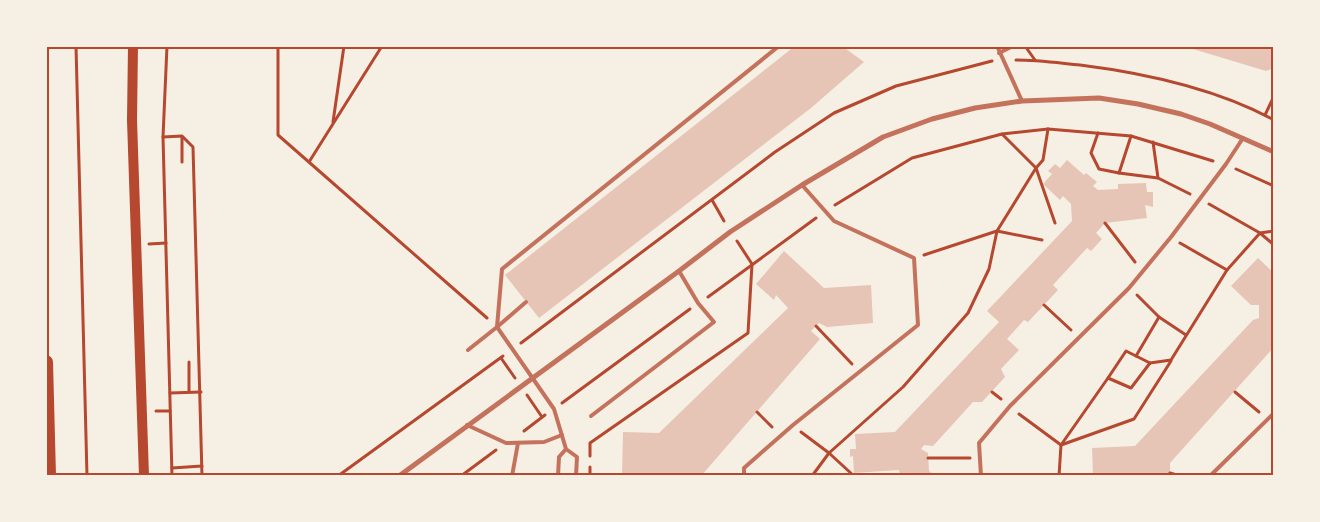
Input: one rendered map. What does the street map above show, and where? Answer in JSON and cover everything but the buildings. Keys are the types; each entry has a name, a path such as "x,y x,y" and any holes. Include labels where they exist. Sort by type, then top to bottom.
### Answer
{"highway":[{"path":"46,362 49,476"}],"main road":[{"path":"133,46 132,120 144,476"}],"street":[{"path":"399,476 730,232 802,185 883,137 932,119 975,108 1022,101 1099,98 1138,104 1181,114 1210,124 1274,152"}],"lane":[{"path":"576,476 576,458 566,449 554,409 497,327 502,269 779,46"},
{"path":"997,46 1022,101"},
{"path":"999,53 1013,46"},
{"path":"981,476 979,443 1010,406 1143,272 1226,164 1243,138"},
{"path":"744,476 744,468 793,425 918,324 914,258 834,221 802,185"},
{"path":"591,416 714,322 698,303 679,271"},
{"path":"468,350 526,302"},
{"path":"1210,476 1274,412"},
{"path":"467,425 506,443 544,442 562,435"},
{"path":"512,476 518,443"},
{"path":"558,476 559,457 566,449"}],"path":[{"path":"76,46 87,476"},
{"path":"167,46 163,137 172,476"},
{"path":"278,46 278,135 497,327"},
{"path":"333,124 344,46"},
{"path":"309,162 382,46"},
{"path":"1025,46 1035,60"},
{"path":"1265,115 1274,96"},
{"path":"812,476 829,453 903,387 968,313 989,270 997,231 1036,168 1043,160 1048,129"},
{"path":"461,476 825,212 912,158 1002,134 1048,129 1131,136 1226,164 1274,186"},
{"path":"1098,133 1091,154 1099,169 1158,178"},
{"path":"1002,134 1036,168 1055,223"},
{"path":"163,137 182,136 193,147 202,476"},
{"path":"182,136 182,162"},
{"path":"1119,173 1131,136"},
{"path":"1105,223 1143,272"},
{"path":"914,258 997,231 1042,240"},
{"path":"1061,446 1134,419 1227,270 1260,233 1274,231"},
{"path":"1171,237 1227,270"},
{"path":"1129,288 1159,316 1186,335"},
{"path":"1044,305 1080,337"},
{"path":"1136,356 1159,316"},
{"path":"816,326 860,372"},
{"path":"1059,476 1061,446 1126,352 1150,363 1171,360"},
{"path":"501,358 515,378"},
{"path":"188,362 189,392"},
{"path":"1108,378 1131,388 1150,363"},
{"path":"170,393 200,392"},
{"path":"1235,392 1267,419"},
{"path":"526,393 542,417"},
{"path":"1010,406 1061,446"},
{"path":"757,412 781,436"},
{"path":"793,425 829,453 854,476"},
{"path":"928,458 980,458"},
{"path":"172,468 202,466"},
{"path":"1170,473 1180,476"}]}
